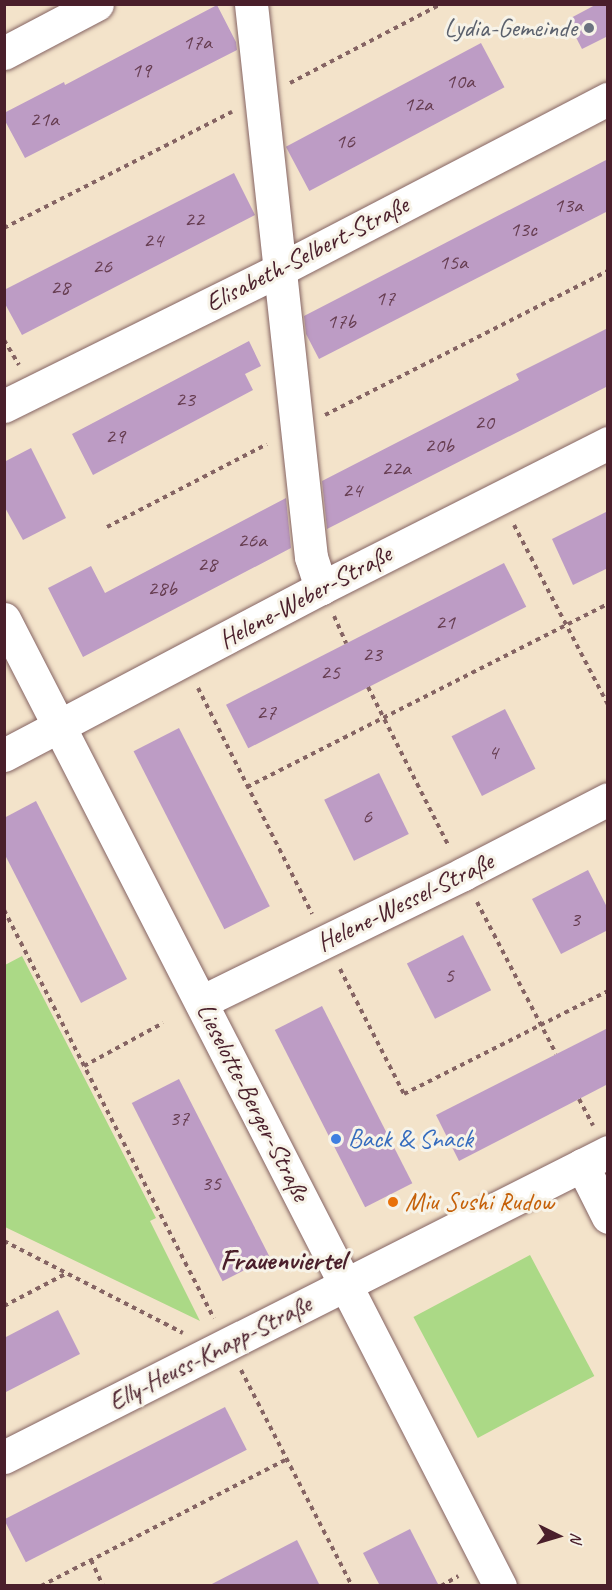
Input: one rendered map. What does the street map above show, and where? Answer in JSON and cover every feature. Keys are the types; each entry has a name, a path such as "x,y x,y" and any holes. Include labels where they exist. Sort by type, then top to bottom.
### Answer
{"street":[{"path":"4,53 97,4"},
{"path":"250,4 311,557 321,588"},
{"name":"Elisabeth-Selbert-Straße","path":"4,406 279,270 608,99"},
{"name":"Helene-Weber-Straße","path":"4,755 321,588 608,443"},
{"name":"Lieselotte-Berger-Straße","path":"4,619 500,1586"},
{"name":"Helene-Wessel-Straße","path":"201,1002 608,799"},
{"path":"595,1159 608,1217"},
{"name":"Elly-Heuss-Knapp-Straße","path":"4,1457 595,1159"}],"path":[{"path":"4,228 441,4"},
{"path":"107,527 608,271"},
{"path":"500,497 608,705"},
{"path":"247,787 608,604"},
{"path":"184,661 404,1094 608,991"},
{"path":"4,910 84,1066 222,1347 287,1459 352,1586"},
{"path":"84,1066 163,1023"},
{"path":"579,1099 587,1114"},
{"path":"4,1241 67,1274 222,1347"},
{"path":"4,1306 67,1274"},
{"path":"41,1586 287,1459"},
{"path":"90,1560 103,1586"},
{"path":"441,1586 458,1576"}],"green space":[{"path":"22,956 156,1218 150,1221 200,1321 5,1227 5,965"},
{"path":"530,1255 594,1376 478,1438 413,1317"}],"building":[{"name":"Lydia-Gemeinde","path":"597,4 608,4 608,36 582,49 567,20"},
{"path":"217,5 236,42 237,50 25,158 4,119 4,113 64,82 65,85"},
{"path":"481,43 504,87 309,191 286,147"},
{"path":"608,159 608,211 319,359 306,334 304,316"},
{"path":"234,173 255,215 22,335 4,302 4,290"},
{"path":"608,328 608,386 327,529 322,481 519,380 516,374"},
{"path":"249,341 261,366 245,374 253,390 93,475 72,434"},
{"path":"31,448 66,518 23,540 4,506 4,462"},
{"path":"286,498 291,548 83,657 48,588 91,566 105,593"},
{"path":"608,511 608,568 573,585 552,539"},
{"path":"504,563 526,607 248,748 226,705"},
{"path":"505,709 535,769 482,796 452,736"},
{"path":"179,728 270,906 224,929 134,751"},
{"path":"379,773 409,834 354,861 324,800"},
{"path":"36,801 127,979 81,1003 4,853 4,818"},
{"path":"588,870 608,909 608,930 561,954 532,899"},
{"path":"463,935 491,990 435,1019 407,964"},
{"path":"322,1006 412,1183 365,1207 275,1030"},
{"path":"608,1028 608,1084 459,1161 436,1115"},
{"path":"179,1079 270,1257 223,1281 132,1103"},
{"path":"58,1310 80,1354 4,1393 4,1338"},
{"path":"225,1407 247,1450 26,1562 4,1520"},
{"path":"410,1529 439,1586 380,1586 363,1553"},
{"path":"297,1540 320,1586 208,1586"}],"place":[{"name":"Lydia-Gemeinde","path":"589,28"},
{"name":"Back & Snack","path":"336,1139"},
{"name":"Miu Sushi Rudow","path":"393,1202"}],"district":[{"name":"Frauenviertel","path":"283,1260"}]}
